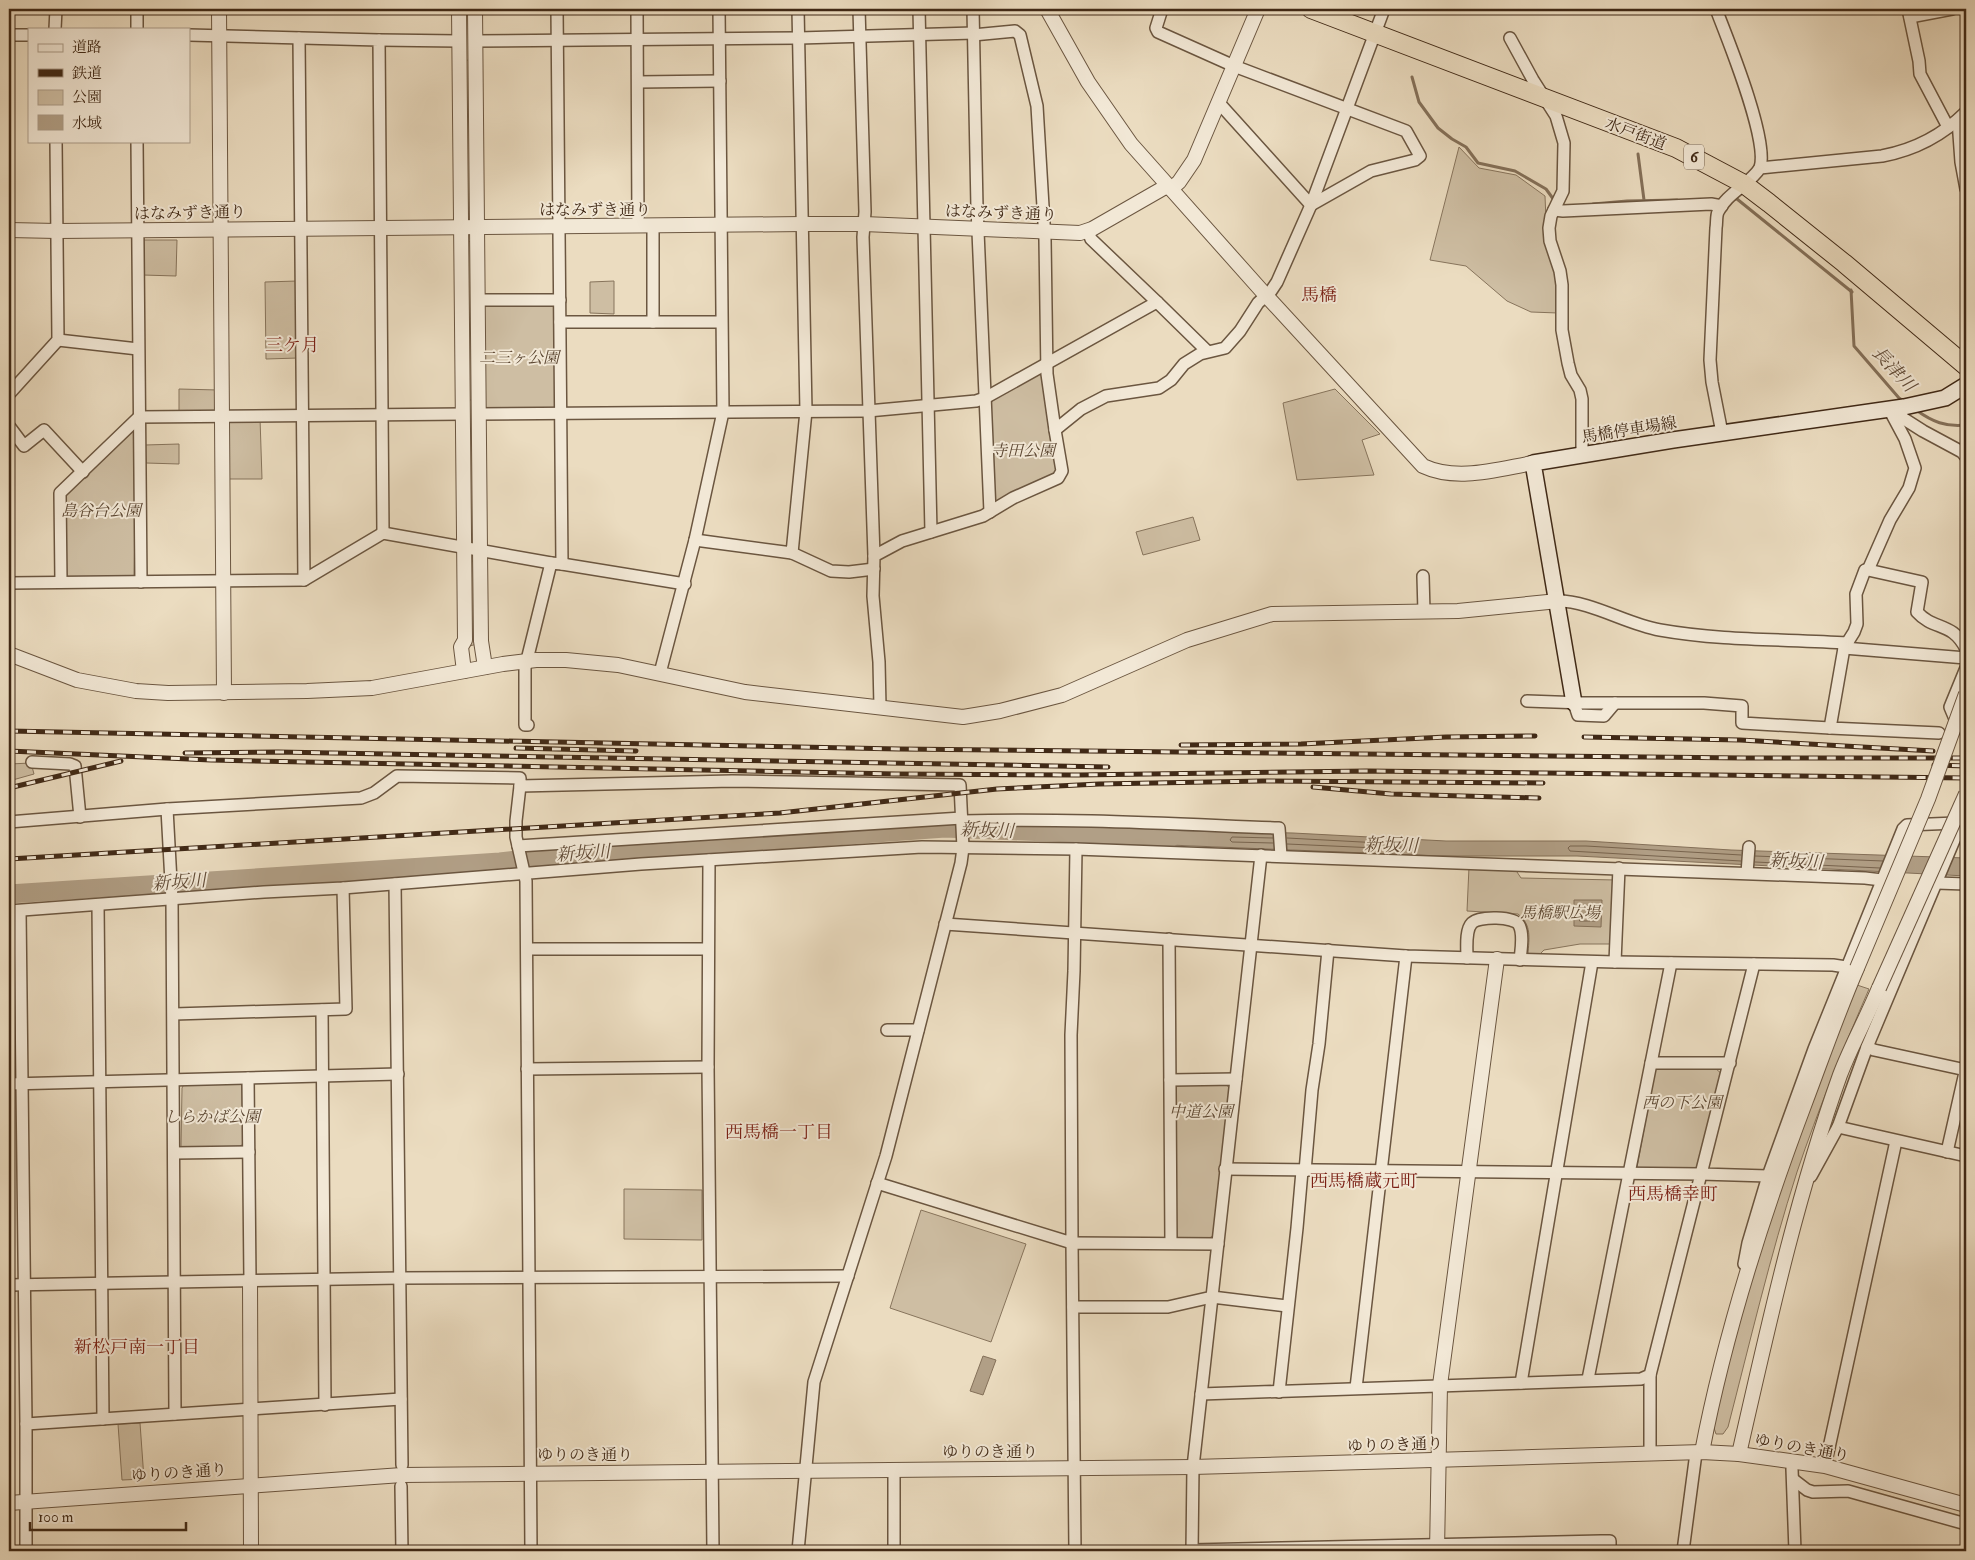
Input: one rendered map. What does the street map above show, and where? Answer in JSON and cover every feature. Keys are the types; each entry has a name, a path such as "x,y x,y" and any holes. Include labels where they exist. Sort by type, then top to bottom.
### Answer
{"highway":[{"name":"水戸街道","path":"1311,9 1676,148 1731,197 1844,263 1966,366"}],"main road":[{"name":"馬橋停車場線","path":"1533,463 1582,454 1896,408 1950,396 1966,385"},
{"path":"1533,463 1574,703"}],"street":[{"path":"56,9 56,28"},
{"path":"137,9 137,28"},
{"path":"219,9 224,693"},
{"path":"459,9 465,640 462,647 464,671"},
{"path":"475,9 481,641 485,667"},
{"path":"528,725 525,725 525,668 557,563 560,300 557,9"},
{"path":"637,9 638,82 645,226 653,322"},
{"path":"660,673 695,540 723,412 719,9"},
{"path":"792,553 806,411 798,9"},
{"path":"860,9 868,411 874,556 873,596 880,707"},
{"path":"919,9 931,532"},
{"path":"973,9 978,228 990,512"},
{"path":"1047,9 1088,82 1131,144 1423,466 1441,473 1457,475 1533,463"},
{"path":"1162,9 1156,28 1158,32 1234,66 1406,131 1420,156 1415,160 1371,171 1312,205"},
{"name":"はなみずき通り","path":"9,230 57,232 301,228 380,229 461,226 864,224 1080,233 1088,231 1167,186 1171,189 1179,182 1194,160 1258,9"},
{"path":"1055,430 1081,409 1106,396 1159,388 1171,380 1184,364 1207,351 1225,348 1240,332 1258,303 1277,282 1312,205 1384,9"},
{"path":"1716,9 1758,132 1762,160 1756,175 1731,197 1718,212 1710,360 1712,382 1722,433"},
{"path":"1952,9 1909,13 1920,74 1957,120 1960,162 1965,182"},
{"path":"190,35 379,40 557,41 920,36 1015,31 1020,34 1037,106 1044,232 1047,374 1061,476 1013,498 983,516 902,541 874,556"},
{"path":"9,35 28,35"},
{"path":"299,38 304,580"},
{"path":"1510,38 1543,97 1556,116 1564,143 1563,191 1549,228 1562,284 1562,330 1566,355 1570,375 1580,390 1582,399 1582,454"},
{"path":"379,40 383,533"},
{"path":"459,41 475,41"},
{"path":"638,82 720,81"},
{"path":"1219,103 1312,205"},
{"path":"1760,168 1899,153 1918,146 1957,120"},
{"path":"9,394 58,340 56,142"},
{"path":"137,142 141,582"},
{"path":"1557,205 1563,211 1710,204 1731,197"},
{"path":"1088,231 1091,239 1207,351"},
{"path":"477,300 560,300"},
{"path":"478,414 868,411 928,406 985,398 1157,302"},
{"path":"560,322 721,322"},
{"path":"58,340 138,349"},
{"path":"1896,408 1966,457"},
{"path":"1896,408 1915,468 1909,488 1890,520 1868,570 1922,582 1918,612 1922,618 1956,633 1966,649"},
{"path":"61,582 60,493 139,417 463,414"},
{"path":"9,426 24,446 44,430 82,472"},
{"path":"9,583 304,580 383,533 684,584"},
{"path":"695,540 792,553 832,570 848,572 874,569"},
{"path":"1830,728 1846,646 1857,624 1856,594 1865,570"},
{"path":"1423,576 1424,612"},
{"path":"9,654 77,680 110,687 168,693 372,688 527,661 586,662 618,665 746,692 963,717 984,715 1062,695 1187,640 1256,618 1285,613 1458,611 1558,601 1577,603 1637,625 1659,630 1966,658"},
{"path":"1966,668 1950,707 1958,726 1966,731"},
{"path":"1735,1307 1784,1156 1840,1008 1851,968 1928,799 1966,694"},
{"path":"1527,702 1704,702 1742,706 1742,723 1939,733"},
{"path":"32,762 70,764 75,766 80,816"},
{"path":"9,822 167,809 361,798 374,793 396,776 520,778 516,821 518,846 526,881 531,1551"},
{"path":"520,786 732,781 960,784 963,845 945,924 878,1183 812,1388 798,1551"},
{"path":"1740,1454 1790,1238 1841,1074 1966,794"},
{"path":"167,809 172,900 174,1014 175,1414"},
{"path":"518,846 962,820 1111,821 1279,828 1281,856"},
{"path":"1683,1551 1699,1453 1735,1307 1748,1244 1768,1176 1851,968 1893,850 1906,825 1956,823 1960,826 1867,1047 1838,1127 1804,1190"},
{"path":"26,1551 22,1083 14,911 708,860 963,845 1619,868 1882,880"},
{"path":"1747,873 1749,847"},
{"path":"1075,1551 1071,1048 1076,849"},
{"path":"1261,855 1193,1467 1192,1551 1438,1547 1601,1541 1610,1542 1610,1551"},
{"path":"708,860 713,1551"},
{"path":"1615,962 1619,868"},
{"path":"1937,883 1966,884"},
{"path":"395,884 402,1465"},
{"path":"174,1014 346,1009 343,888"},
{"path":"98,905 103,1419"},
{"path":"1467,958 1468,930 1471,924 1482,919 1511,919 1516,921 1521,931 1520,960"},
{"path":"945,924 1406,956 1672,964 1833,965 1851,968"},
{"path":"1168,939 1171,1243"},
{"path":"526,949 708,949"},
{"path":"1279,1392 1287,1306 1319,1044 1328,950"},
{"path":"1356,1388 1406,956"},
{"path":"1438,1547 1440,1385 1497,959"},
{"path":"1521,1383 1592,962"},
{"path":"1588,1379 1672,964"},
{"path":"1650,1454 1650,1375 1754,964"},
{"path":"322,1010 325,1405"},
{"path":"887,1030 918,1030"},
{"path":"1867,1047 1966,1069 1948,1152"},
{"path":"1651,1063 1730,1063"},
{"path":"527,1068 708,1067"},
{"path":"9,1084 398,1074"},
{"path":"248,1078 251,1551"},
{"path":"1170,1080 1236,1078"},
{"path":"1838,1127 1966,1156"},
{"path":"1825,1466 1896,1141"},
{"path":"174,1153 249,1152"},
{"path":"1225,1169 1768,1176"},
{"path":"878,1183 1072,1243 1218,1244"},
{"path":"9,1285 400,1278 530,1279 848,1276"},
{"path":"1073,1307 1168,1306 1212,1297 1287,1306"},
{"path":"1201,1394 1641,1378 1650,1375"},
{"path":"26,1424 401,1399"},
{"name":"ゆりのき通り","path":"9,1503 250,1484 402,1475 530,1472 1193,1467 1699,1453 1740,1454 1825,1466 1966,1505"},
{"path":"1793,1461 1795,1551"},
{"path":"894,1469 894,1551"},
{"path":"1794,1480 1807,1490 1813,1492 1848,1491 1966,1524"},
{"path":"401,1486 402,1551"}],"green space":[{"path":"469,60 470,214 468,214 465,61"},
{"path":"1459,147 1479,168 1516,175 1545,196 1546,220 1557,279 1558,313 1531,312 1507,301 1466,266 1430,260"},
{"path":"143,240 177,240 176,276 143,275"},
{"path":"472,241 473,400 470,400 468,399 466,242"},
{"path":"297,281 298,358 266,359 265,282"},
{"path":"614,281 614,314 590,313 590,282"},
{"name":"二三ヶ公園","path":"483,305 555,305 555,408 482,409"},
{"name":"寺田公園","path":"1038,373 1044,377 1058,471 1056,475 998,504 994,502 989,403"},
{"path":"179,389 218,390 219,413 179,411"},
{"path":"1335,389 1380,434 1362,440 1374,475 1297,480 1283,403"},
{"path":"225,418 260,418 262,479 226,479"},
{"name":"島谷台公園","path":"137,425 134,578 65,578 66,493"},
{"path":"470,428 474,430 475,539 469,539 468,430"},
{"path":"179,444 179,464 146,463 145,445"},
{"path":"1193,517 1200,540 1143,555 1136,532"},
{"path":"475,561 477,644 466,647 469,562"},
{"path":"31,763 34,774 9,781 9,764"},
{"name":"馬橋駅広場","path":"1469,867 1515,869 1521,878 1616,880 1611,944 1580,944 1544,950 1540,954 1528,954 1528,927 1518,914 1467,911"},
{"path":"370,874 370,881 315,885 314,877"},
{"path":"1857,985 1869,989 1831,1080 1797,1172 1769,1267 1728,1427 1723,1434 1716,1434 1713,1425 1734,1332 1772,1208"},
{"name":"西の下公園","path":"1658,1068 1715,1068 1723,1075 1699,1164 1694,1170 1641,1169 1637,1167 1655,1071"},
{"name":"しらかば公園","path":"239,1083 242,1086 243,1144 239,1147 184,1149 181,1147 182,1088 184,1084"},
{"name":"中道公園","path":"1180,1083 1225,1083 1230,1089 1213,1236 1200,1240 1188,1240 1175,1236 1174,1089"},
{"path":"624,1189 702,1190 702,1240 624,1239"},
{"path":"921,1210 1026,1244 991,1342 890,1308"},
{"path":"140,1423 144,1479 122,1480 118,1424"}],"water":[{"path":"1147,830 1293,833 1446,841 1586,841 1731,850 1966,858 1966,876 1577,856 1439,856 1145,844"},
{"path":"1574,900 1602,900 1601,927 1574,926"},
{"path":"983,1356 996,1360 983,1395 970,1391"}],"waterway":[{"path":"1412,77 1419,102 1438,128 1466,147 1478,163 1515,171 1546,189 1554,200"},
{"path":"1638,154 1644,200"},
{"path":"1731,199 1737,199 1852,292"},
{"path":"1593,204 1677,200"},
{"name":"長津川","path":"1851,290 1854,346 1899,398 1905,402"},
{"name":"長津川","path":"1916,410 1940,423 1966,425"},
{"name":"新坂川","path":"9,894 500,862 531,858 945,828 1171,837"}],"railway":[{"path":"9,731 899,749 1745,758 1966,758"},
{"path":"1181,745 1301,744 1446,737 1535,736"},
{"path":"1584,737 1740,740 1933,751"},
{"path":"516,748 636,751"},
{"path":"9,751 211,760 896,774 1078,775 1367,771 1966,778"},
{"path":"185,753 278,752 1108,767"},
{"path":"9,788 121,761"},
{"path":"1934,765 1966,766"},
{"path":"9,859 780,813 997,789 1099,784 1263,781 1543,783"},
{"path":"1313,787 1391,794 1539,798"}],"district":[{"name":"馬橋","path":"1319,295"},
{"name":"三ケ月","path":"292,345"},
{"name":"西馬橋一丁目","path":"779,1132"},
{"name":"西馬橋蔵元町","path":"1364,1181"},
{"name":"西馬橋幸町","path":"1673,1194"},
{"name":"新松戸南一丁目","path":"137,1347"}]}
